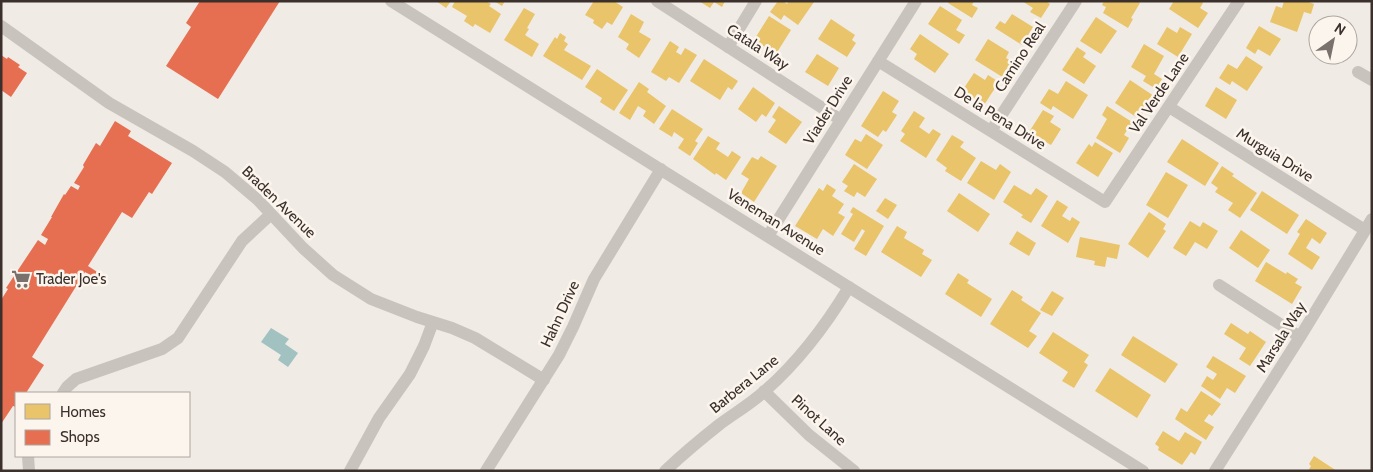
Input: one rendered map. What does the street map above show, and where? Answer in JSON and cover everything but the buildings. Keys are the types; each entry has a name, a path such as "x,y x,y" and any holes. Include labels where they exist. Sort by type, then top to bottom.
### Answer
{"street":[{"name":"Veneman Avenue","path":"390,1 1143,471"},
{"name":"Catala Way","path":"658,1 841,120"},
{"path":"728,47 756,1"},
{"name":"Viader Drive","path":"768,236 916,1"},
{"name":"Camino Real","path":"991,131 1076,1"},
{"name":"Val Verde Lane","path":"1105,202 1239,1"},
{"name":"Braden Avenue","path":"1,26 109,103 193,151 225,172 258,200 303,248 333,275 371,298 475,338 544,380"},
{"name":"De la Pena Drive","path":"878,61 1105,202"},
{"path":"1358,72 1372,80"},
{"name":"Murguia Drive","path":"1169,107 1365,230"},
{"name":"Hahn Drive","path":"486,471 544,380 573,327 594,279 661,170"},
{"path":"64,392 76,379 162,349 178,338 242,241 271,214"},
{"name":"Marsala Way","path":"1215,471 1372,219"},
{"path":"1218,285 1300,337"},
{"name":"Barbera Lane","path":"665,471 686,451 764,392 788,369 810,346 829,320 849,287"},
{"path":"350,471 379,418 410,374 424,346 432,322"},
{"name":"Pinot Lane","path":"764,392 808,435 854,471"},
{"path":"28,457 30,471"}],"water":[{"path":"271,328 289,339 285,344 298,353 288,367 278,360 281,355 261,342"}],"place":[{"name":"Trader Joe's","path":"21,279"}]}
